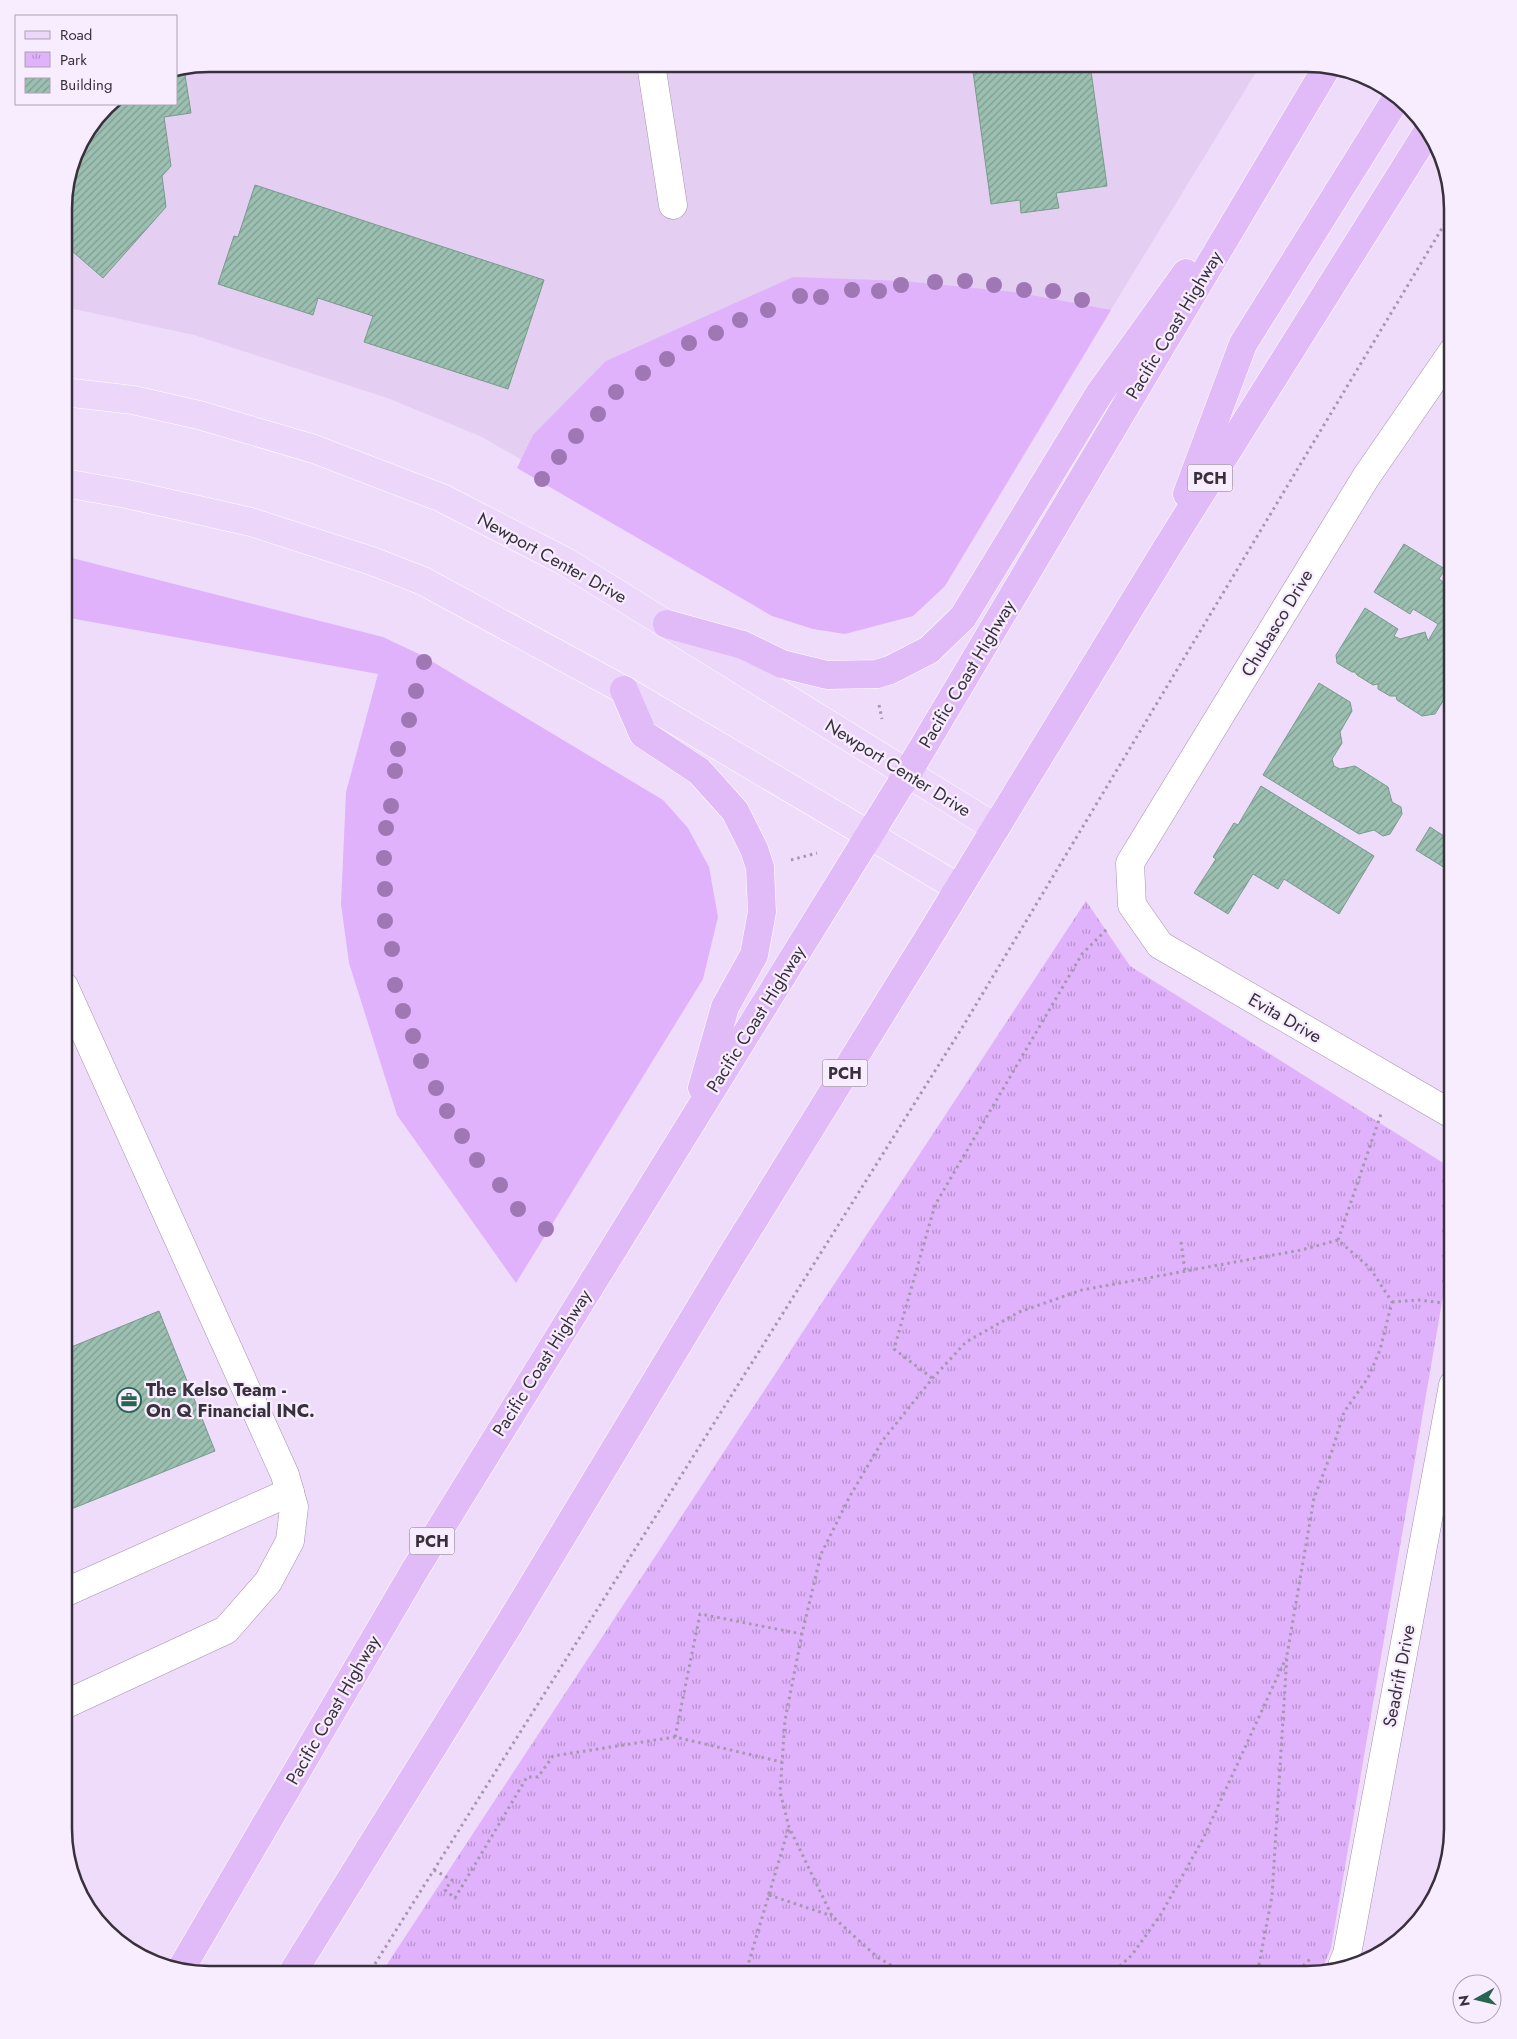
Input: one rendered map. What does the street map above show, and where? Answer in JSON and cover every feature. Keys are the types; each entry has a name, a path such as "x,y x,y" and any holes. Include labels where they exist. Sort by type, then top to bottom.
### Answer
{"highway":[{"name":"Pacific Coast Highway","path":"183,1964 416,1568 907,774 1323,74"},
{"path":"1166,549 1243,344 1395,104"},
{"name":"PCH","path":"297,1966 508,1626 730,1258 960,888 1166,549 1423,137"},
{"path":"667,624 743,645 782,664 827,675 877,674 890,670 929,650 963,617 1099,394 1285,139"},
{"path":"624,690 643,734 698,771 735,811 754,849 760,868 762,912 754,955 725,1007 694,1119"}],"main road":[{"name":"Newport Center Drive","path":"73,393 133,400 200,416 314,449 442,498 566,562 996,828"},
{"path":"73,485 128,494 251,522 372,561 423,581 624,690 960,888"}],"street":[{"path":"652,73 673,205"},
{"name":"Chubasco Drive","path":"1132,905 1130,863 1366,476 1444,364"},
{"name":"Evita Drive","path":"1132,905 1160,945 1444,1110"},
{"path":"72,1701 226,1630 268,1582 290,1541 294,1506 271,1445 73,1005"},
{"name":"Seadrift Drive","path":"1344,1961 1349,1944 1444,1433"},
{"path":"72,1588 290,1492"}],"path":[{"path":"374,1966 965,1024 1444,225"},
{"path":"878,702 884,728"},
{"path":"784,861 817,853"},
{"path":"932,1378 894,1349 935,1205 1082,954 1132,905"},
{"path":"1338,1240 1392,1080"},
{"path":"891,1966 877,1957 832,1916 790,1827 780,1792 785,1720 802,1634 821,1554 850,1496 883,1440 932,1378 966,1342 1018,1312 1082,1290 1301,1250 1338,1240"},
{"path":"1259,1966 1272,1896 1287,1655 1314,1498 1332,1451 1344,1412 1368,1378 1380,1350 1392,1302 1370,1268 1338,1240"},
{"path":"1181,1242 1185,1271"},
{"path":"1392,1302 1419,1300 1444,1303"},
{"path":"675,1737 700,1614 802,1634"},
{"path":"1120,1966 1132,1955 1151,1928 1203,1839 1287,1655"},
{"path":"434,1870 452,1880 444,1890 455,1898 527,1777 538,1777 553,1756 675,1737 782,1762"},
{"path":"748,1966 790,1827"},
{"path":"769,1895 832,1916"}],"shaded area":[{"path":"201,73 1256,73 953,568 720,575 482,437 390,399 194,335 74,309 73,201 77,174 83,157 101,126 122,105 178,105 178,76 183,75"}],"green space":[{"path":"793,277 904,281 1014,292 1111,310 945,586 913,616 845,634 813,629 772,616 517,468 533,435 606,361"},
{"path":"73,558 383,637 423,656 663,800 688,828 709,867 718,917 703,979 516,1283 397,1115 349,963 341,904 346,792 378,674 73,619"},
{"path":"1086,901 1130,966 1444,1163 1444,1290 1331,1948 1324,1965 386,1966"}],"building":[{"path":"973,73 1091,73 1107,186 1056,193 1059,208 1021,213 1020,200 991,204"},
{"path":"185,75 191,113 164,117 171,166 162,176 166,207 103,278 73,252 73,201 77,174 83,157 101,126 122,105 178,105 178,76"},
{"path":"255,185 544,280 508,389 364,342 373,316 318,298 313,315 218,284 234,236 238,237"},
{"path":"1404,544 1444,568 1439,579 1444,582 1444,700 1435,714 1422,716 1397,700 1396,696 1390,696 1378,689 1378,684 1373,685 1355,672 1337,663 1336,655 1365,608 1398,629 1394,636 1400,639 1425,632 1428,641 1438,624 1413,609 1410,614 1374,592"},
{"path":"1319,683 1350,702 1352,711 1340,732 1342,743 1332,759 1334,766 1340,769 1355,766 1388,787 1392,802 1401,807 1402,814 1390,834 1383,836 1374,830 1359,834 1263,775"},
{"path":"1261,786 1374,856 1339,914 1284,879 1278,889 1253,874 1228,914 1194,893 1216,859 1213,857 1234,823 1238,825"},
{"path":"1430,827 1444,836 1444,867 1416,850"},
{"name":"The Kelso Team - On Q Financial INC.","path":"159,1311 215,1451 72,1509 72,1347"}],"place":[{"name":"The Kelso Team - On Q Financial INC.","path":"129,1400"}]}
